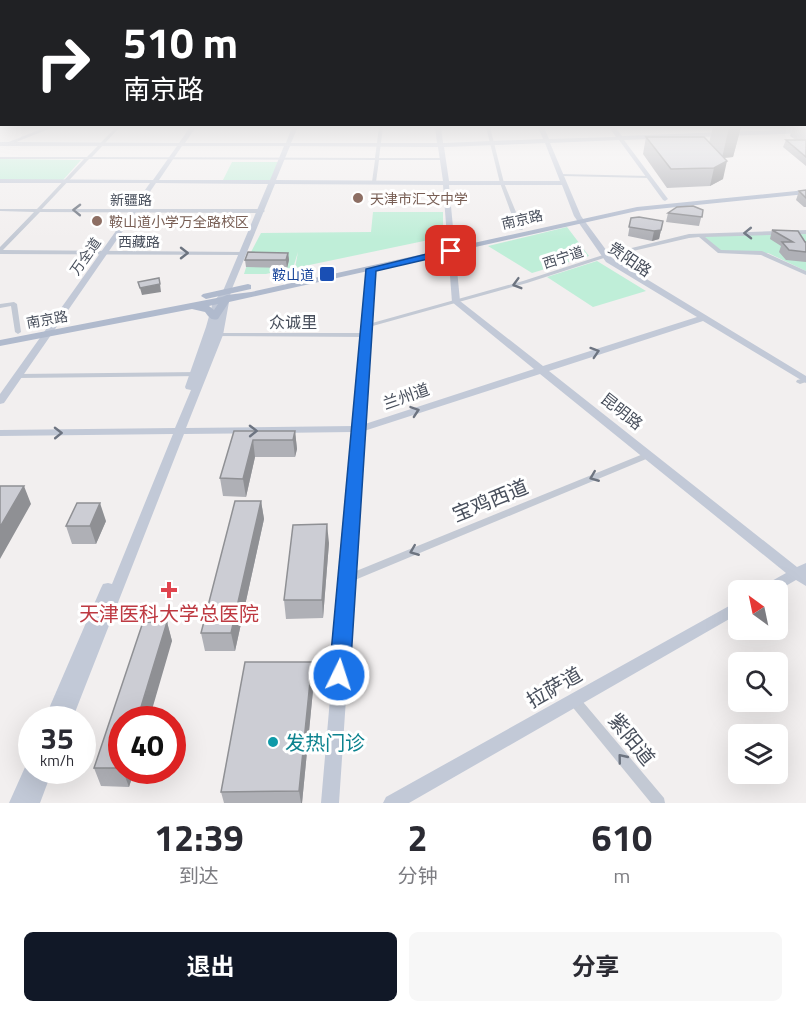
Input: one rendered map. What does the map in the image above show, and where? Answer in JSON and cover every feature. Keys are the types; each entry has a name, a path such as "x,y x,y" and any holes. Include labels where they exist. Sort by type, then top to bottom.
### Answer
{"main road":[{"name":"南京路","path":"0,343 50,330 182,309 205,308 253,290 665,200 806,187"},
{"name":"南京路","path":"253,290 371,269 520,229 669,204 806,192"},
{"name":"南京路","path":"0,336 223,303"}],"street":[{"path":"0,251 81,164"},
{"name":"万全道","path":"0,402 168,164"},
{"path":"69,706 199,374 242,253 281,164"},
{"path":"374,182 376,164"},
{"path":"444,164 456,302"},
{"path":"498,164 502,183 520,229"},
{"name":"贵阳路","path":"558,164 579,219 602,257 805,381"},
{"path":"640,164 665,200"},
{"path":"562,175 649,177"},
{"path":"0,181 565,183"},
{"name":"新疆路","path":"0,210 262,211"},
{"name":"西宁道","path":"367,331 602,257 699,234 806,232"},
{"path":"699,234 720,252 762,253 806,273"},
{"name":"西藏路","path":"0,251 242,253"},
{"path":"330,803 371,269"},
{"path":"223,303 234,301 253,290"},
{"name":"昆明路","path":"456,302 648,455 803,574"},
{"path":"199,374 218,335 223,303"},
{"path":"0,306 14,304 18,332"},
{"name":"兰州道","path":"0,434 359,429 700,318"},
{"name":"众诚里","path":"218,335 367,331"},
{"path":"18,376 199,374"},
{"path":"58,706 177,431"},
{"name":"宝鸡西道","path":"346,579 648,455"},
{"path":"788,581 803,574"},
{"name":"拉萨道","path":"392,803 728,613"},
{"name":"紫阳道","path":"574,700 659,803"},
{"path":"18,803 26,784"},
{"path":"31,803 38,784"}],"green space":[{"path":"0,164 77,164 63,180 0,180"},
{"path":"231,164 280,164 273,180 223,180"},
{"path":"373,212 443,212 443,237 295,268 298,252 293,268 266,274 244,274 251,252 261,233 371,232"},
{"path":"567,227 589,256 532,273 488,246"},
{"path":"806,233 806,271 768,253 720,252 701,235"},
{"path":"597,261 646,291 593,307 547,277"}],"building":[{"path":"667,164 721,164 714,168 671,169"},
{"path":"806,190 806,198 799,191"},
{"path":"693,206 703,210 702,217 668,213 677,207"},
{"path":"631,218 663,221 661,230 629,227"},
{"path":"772,230 798,231 806,242 806,252 789,250 782,242 793,242"},
{"path":"248,252 288,253 286,260 245,260"},
{"path":"159,278 160,284 140,288 138,282"},
{"path":"234,431 295,431 293,440 253,440 243,479 220,478"},
{"path":"0,486 24,486 0,527"},
{"path":"235,501 261,501 231,633 201,633"},
{"path":"77,503 100,503 90,526 66,526"},
{"path":"327,524 322,600 284,600 293,525"},
{"path":"143,622 167,622 141,706 115,706"},
{"name":"发热门诊","path":"245,662 312,662 299,791 221,792"},
{"path":"108,726 108,768 96,768"}],"place":[{"name":"天津市汇文中学","path":"358,198"},
{"name":"鞍山道小学万全路校区","path":"97,221"},
{"name":"鞍山道","path":"327,274"},
{"name":"天津医科大学总医院","path":"169,590"},
{"name":"发热门诊","path":"273,742"}],"route":[{"path":"339,675 371,269 451,251"}]}
